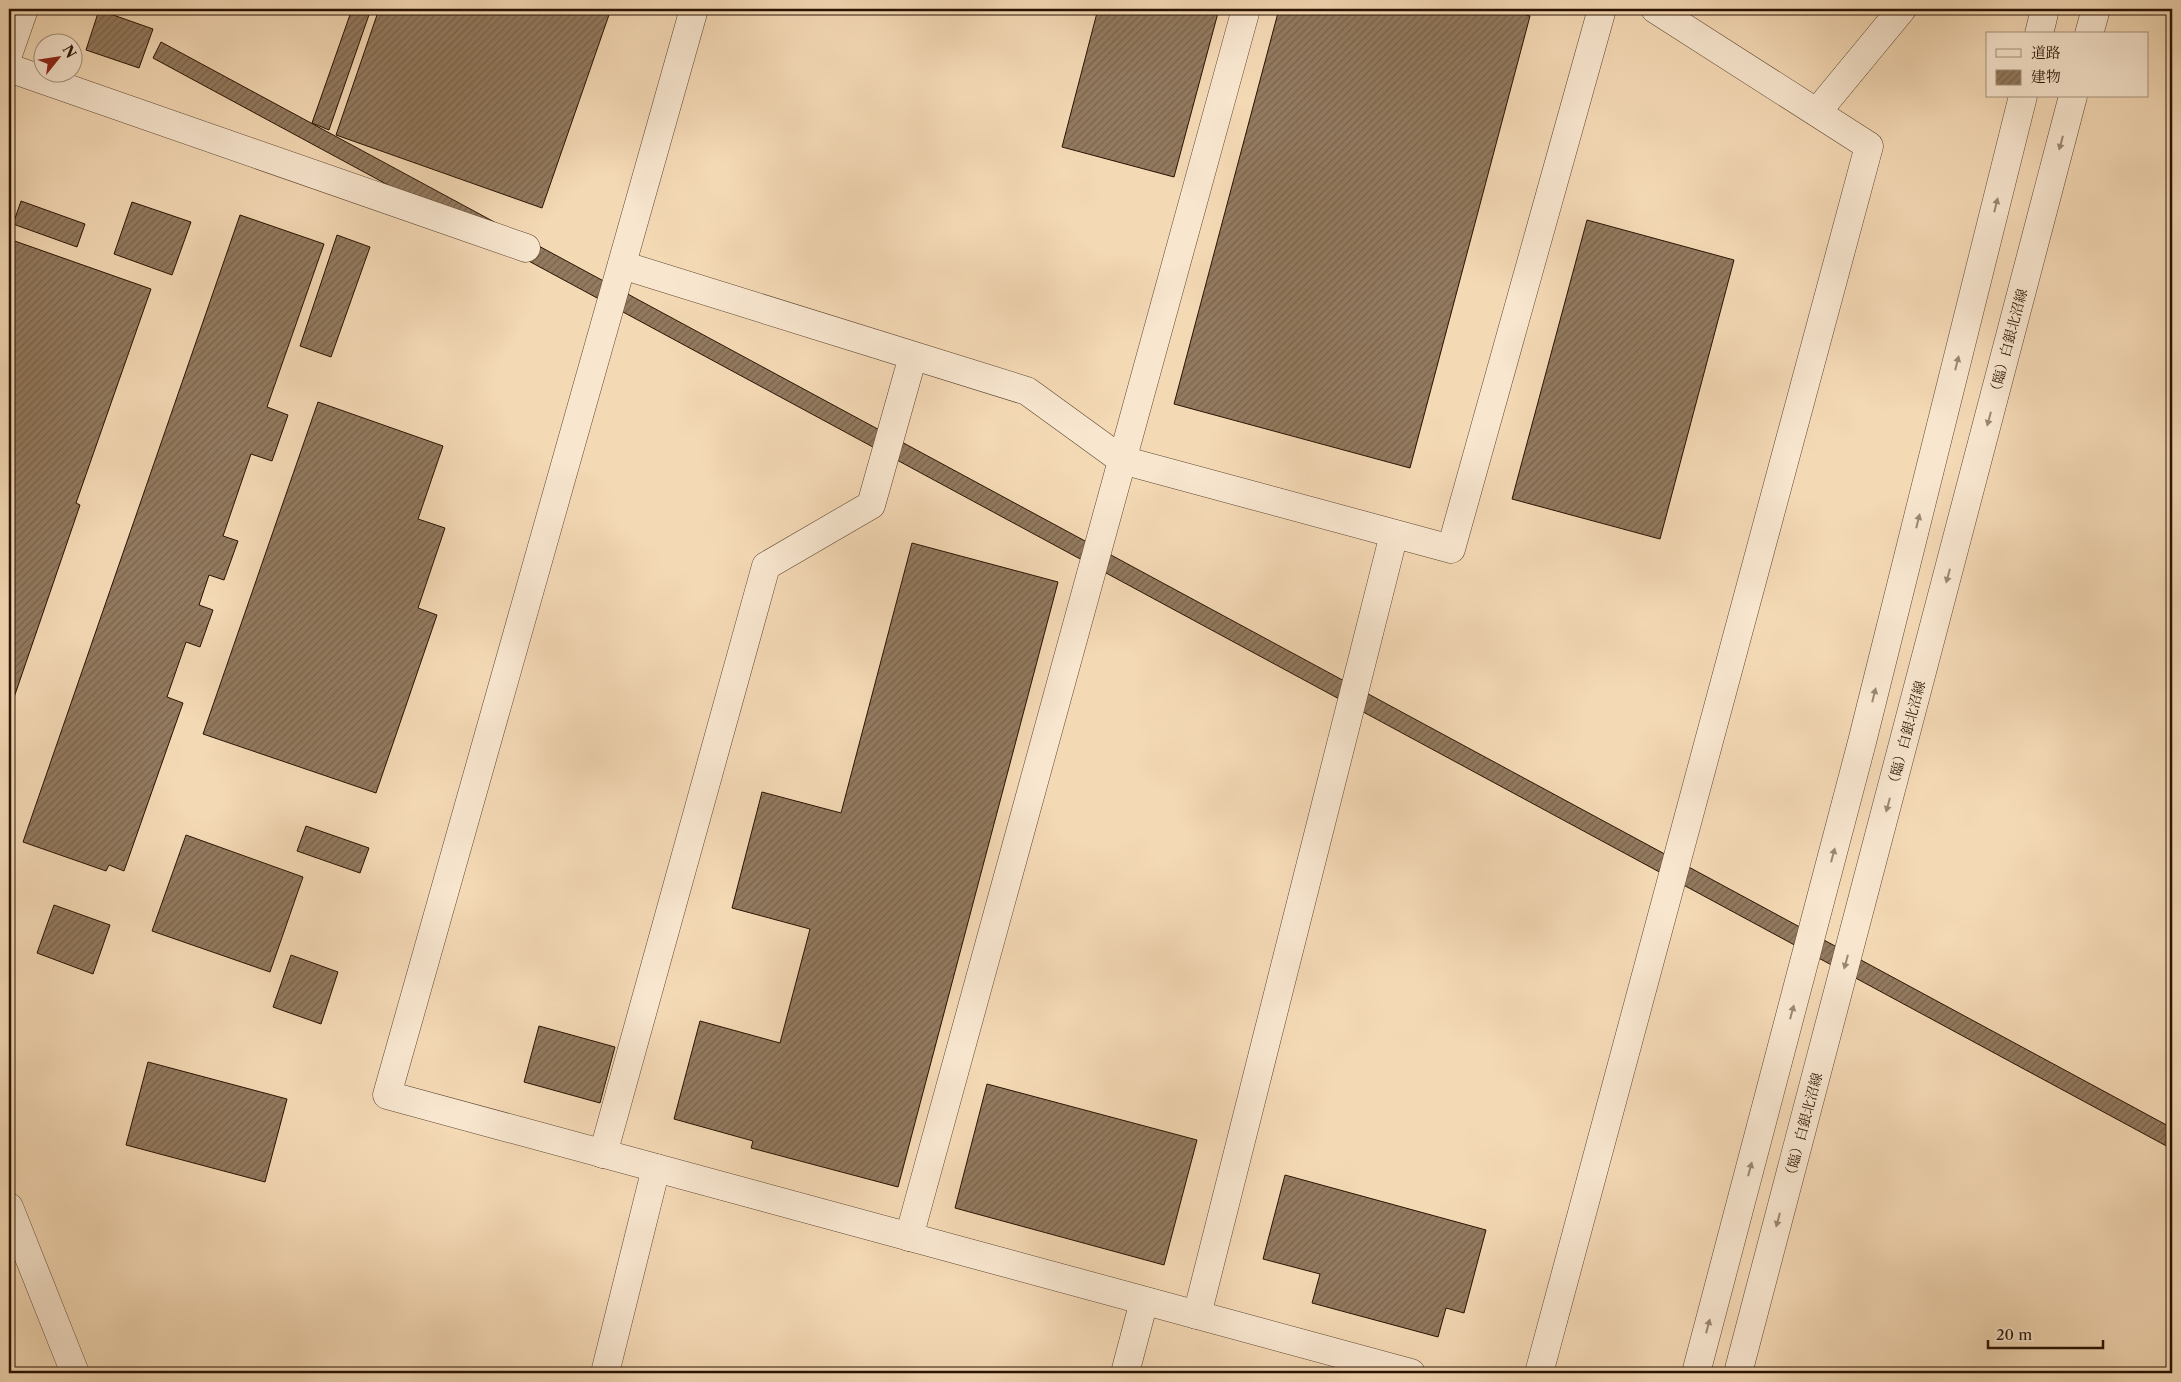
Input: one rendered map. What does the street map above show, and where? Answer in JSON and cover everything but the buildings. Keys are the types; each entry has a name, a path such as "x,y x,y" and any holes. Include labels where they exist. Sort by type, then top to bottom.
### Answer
{"street":[{"path":"9,52 24,9"},
{"path":"694,9 387,1095 1411,1373"},
{"path":"909,1237 1246,9"},
{"path":"622,266 1028,391 1122,460 1451,549 1602,9"},
{"path":"1539,1373 1870,146 1655,9"},
{"path":"1817,112 1902,9"},
{"path":"2039,32 2045,9"},
{"path":"2090,32 2096,9"},
{"path":"9,68 526,248"},
{"path":"1696,1373 1862,742 2023,98"},
{"name":"（臨）白銀北沼線","path":"1738,1373 2072,98"},
{"path":"604,1154 766,566 871,505 913,356"},
{"path":"1198,1315 1394,534"},
{"path":"605,1373 656,1168"},
{"path":"9,1207 76,1373"},
{"path":"1125,1373 1144,1301"}]}
